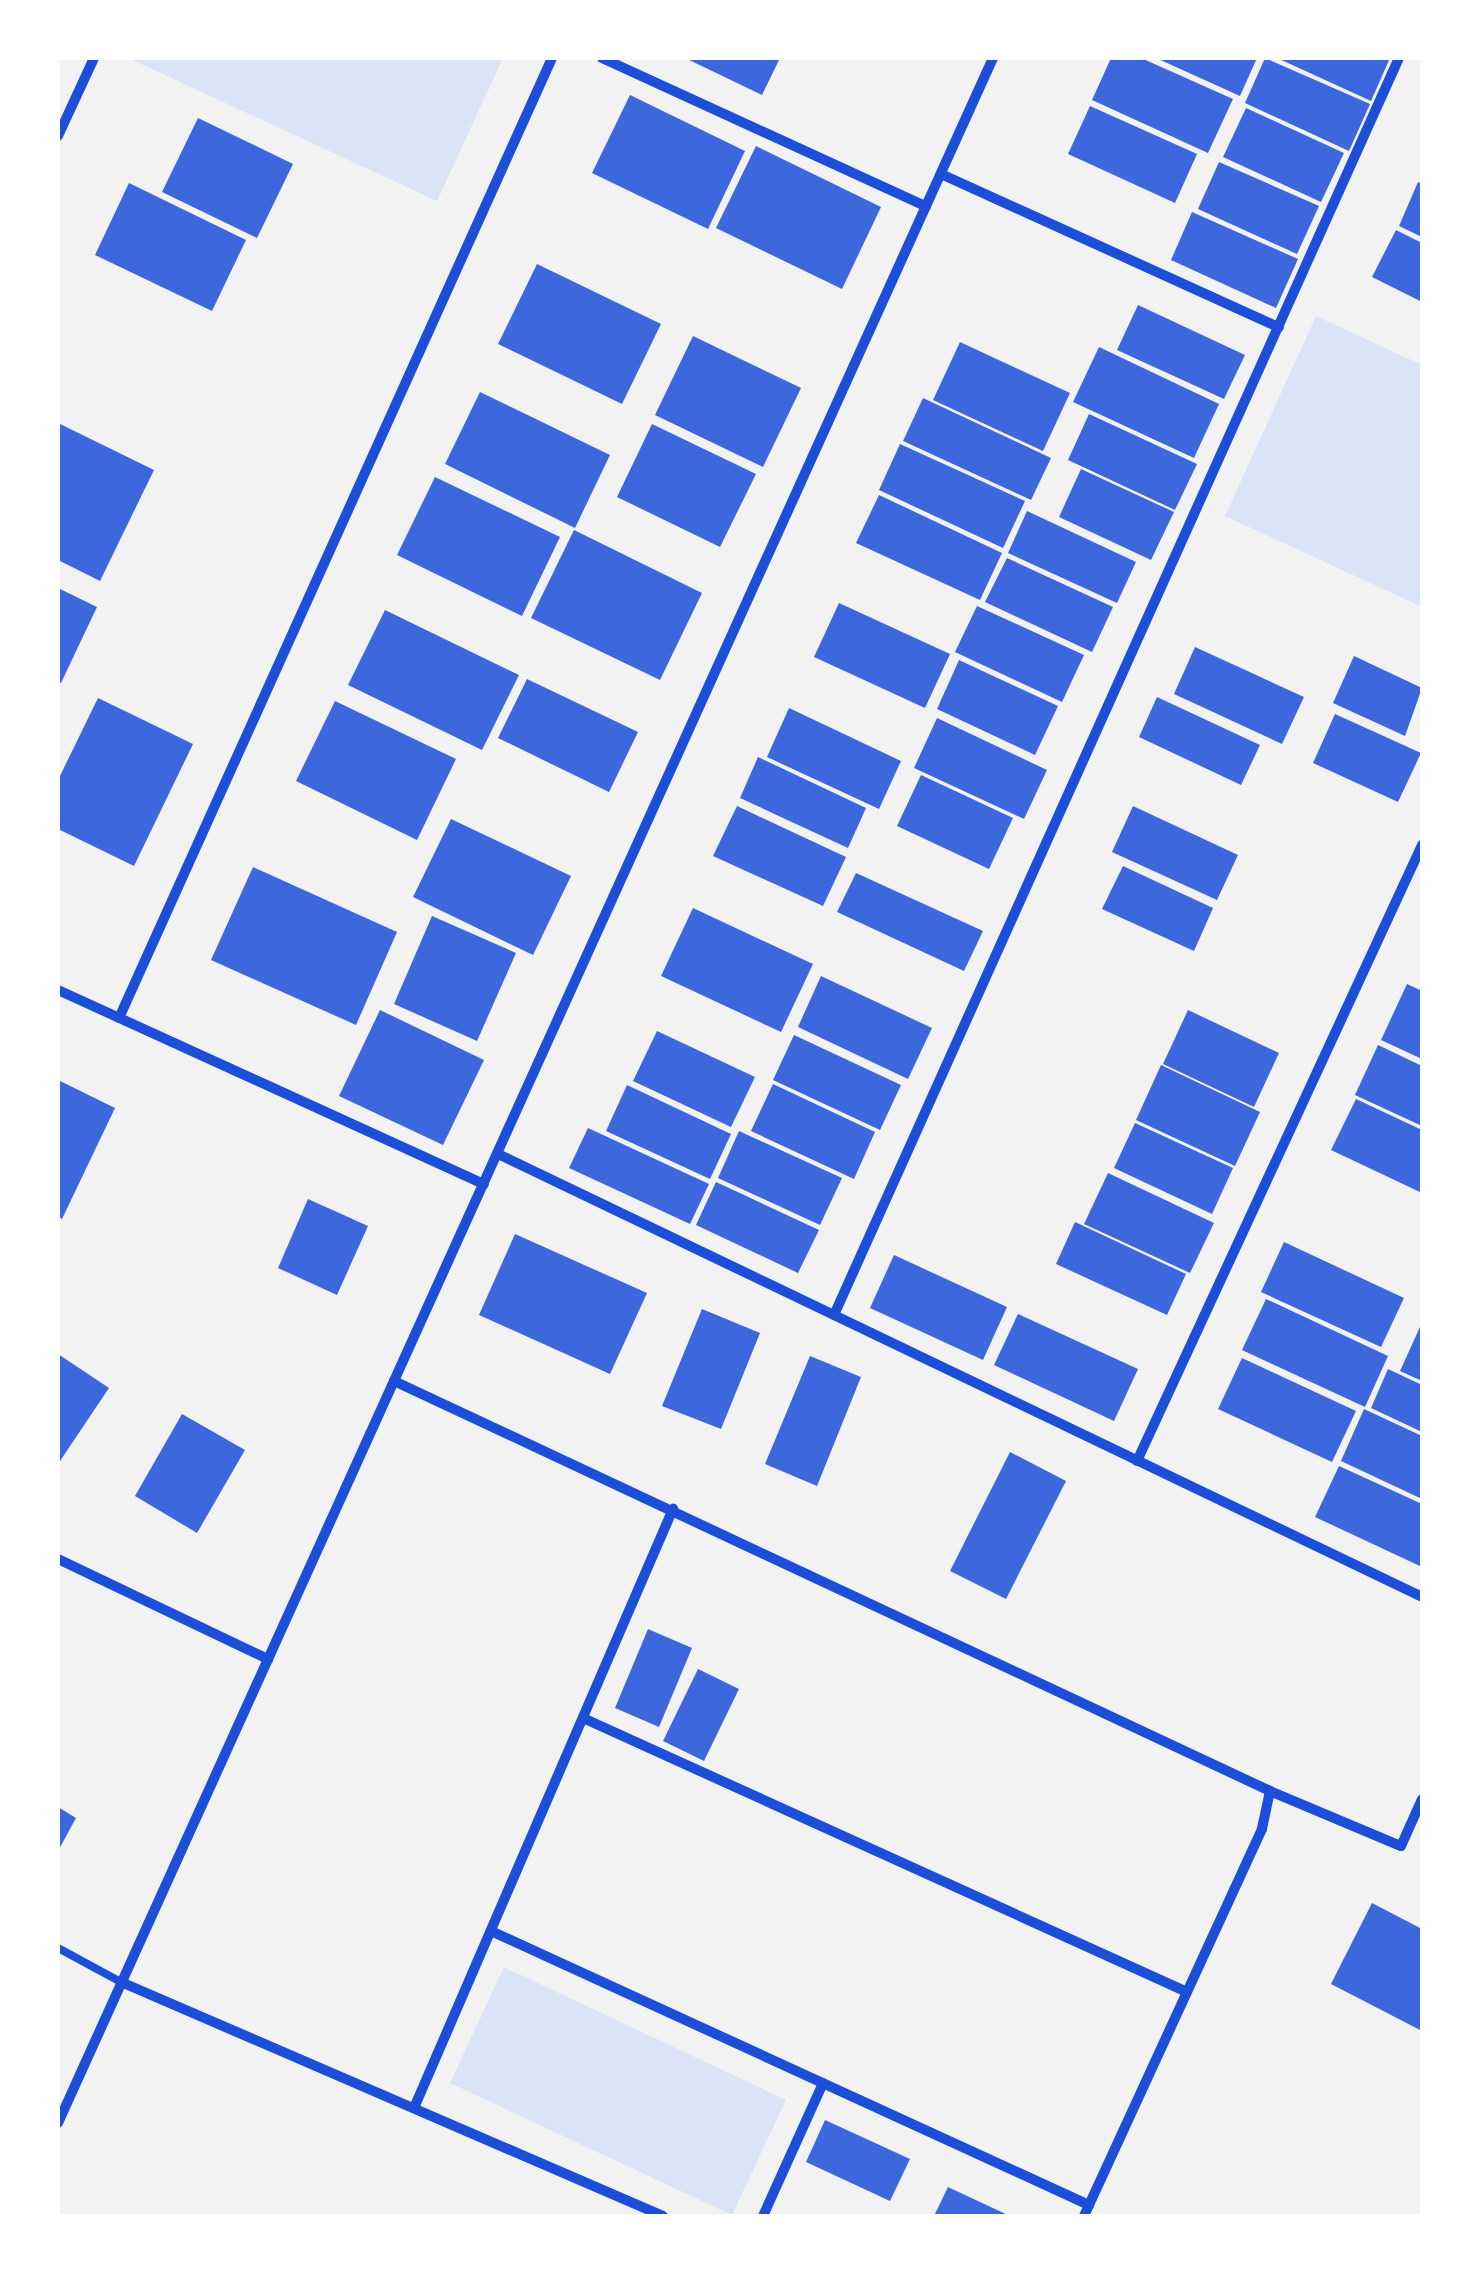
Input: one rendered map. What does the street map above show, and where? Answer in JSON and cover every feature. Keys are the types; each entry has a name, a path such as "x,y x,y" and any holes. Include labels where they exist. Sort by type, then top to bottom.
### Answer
{"street":[{"path":"58,136 94,58"},
{"path":"119,1018 552,58"},
{"path":"602,58 926,206"},
{"path":"58,2124 993,58"},
{"path":"834,1315 1400,58"},
{"path":"940,174 1278,327"},
{"path":"1138,1461 1422,845"},
{"path":"58,990 484,1184"},
{"path":"498,1154 1422,1597"},
{"path":"394,1381 1270,1790 1402,1846 1422,1798"},
{"path":"414,2108 673,1510"},
{"path":"58,1559 268,1660"},
{"path":"583,1718 1188,1992"},
{"path":"1084,2216 1262,1829 1270,1790"},
{"path":"491,1931 1090,2205"},
{"path":"121,1982 662,2216"},
{"path":"763,2216 823,2083"}],"lane":[{"path":"58,1948 121,1982"}],"shaded area":[{"path":"128,58 503,58 437,201"},
{"path":"1316,316 1422,365 1422,607 1225,516"},
{"path":"504,1967 786,2100 732,2215 450,2083"}],"building":[{"path":"685,58 780,58 762,95"},
{"path":"1111,58 1141,58 1233,99 1208,153 1092,100"},
{"path":"1156,58 1257,58 1240,96"},
{"path":"1265,58 1370,104 1349,151 1245,103"},
{"path":"1277,58 1390,58 1371,101"},
{"path":"630,95 745,151 708,229 592,173"},
{"path":"1090,106 1197,154 1175,203 1068,154"},
{"path":"1246,108 1344,153 1321,202 1223,157"},
{"path":"198,118 293,164 257,238 162,192"},
{"path":"756,146 881,207 842,289 716,228"},
{"path":"1219,162 1319,206 1297,254 1198,209"},
{"path":"1418,182 1422,184 1422,237 1399,226"},
{"path":"129,183 246,240 212,311 95,255"},
{"path":"1192,212 1298,259 1276,308 1171,260"},
{"path":"1396,230 1422,243 1422,302 1372,277"},
{"path":"537,264 661,324 622,404 498,344"},
{"path":"1138,305 1245,355 1224,399 1117,350"},
{"path":"693,336 801,388 763,467 655,415"},
{"path":"960,342 1070,393 1043,451 933,400"},
{"path":"1099,347 1219,404 1194,458 1073,402"},
{"path":"480,392 610,455 575,528 445,464"},
{"path":"923,398 1051,458 1031,500 903,441"},
{"path":"1089,414 1197,464 1175,510 1068,460"},
{"path":"58,423 154,470 100,581 58,560"},
{"path":"652,424 756,474 720,547 617,497"},
{"path":"900,444 1025,501 1003,548 879,490"},
{"path":"1081,469 1174,512 1151,560 1059,517"},
{"path":"435,477 560,537 522,616 397,555"},
{"path":"879,495 1002,553 980,600 856,543"},
{"path":"1027,511 1136,562 1117,603 1008,553"},
{"path":"574,530 702,593 660,680 531,618"},
{"path":"1007,558 1113,607 1092,652 985,602"},
{"path":"58,588 97,607 61,683 58,682"},
{"path":"839,603 950,654 925,708 814,657"},
{"path":"977,606 1084,655 1062,702 955,652"},
{"path":"385,610 519,675 482,750 348,685"},
{"path":"1195,647 1304,697 1282,744 1174,694"},
{"path":"1354,656 1422,688 1405,736 1333,703"},
{"path":"959,660 1058,706 1035,755 937,709"},
{"path":"527,679 638,732 609,792 498,738"},
{"path":"1157,697 1260,745 1241,785 1139,737"},
{"path":"98,698 193,744 134,866 58,829 58,780"},
{"path":"335,701 456,759 417,840 296,781"},
{"path":"789,708 901,761 879,809 767,757"},
{"path":"1335,714 1421,753 1398,802 1313,763"},
{"path":"937,718 1047,770 1024,819 914,768"},
{"path":"758,757 866,808 848,848 740,798"},
{"path":"921,775 1013,818 989,869 897,826"},
{"path":"737,806 846,857 823,906 713,856"},
{"path":"1133,806 1238,855 1217,900 1112,852"},
{"path":"451,819 571,876 533,955 413,897"},
{"path":"1123,866 1213,908 1194,951 1102,909"},
{"path":"253,867 397,932 356,1025 211,960"},
{"path":"856,873 983,931 964,971 837,912"},
{"path":"693,908 813,964 781,1032 661,976"},
{"path":"432,916 516,953 477,1041 394,1004"},
{"path":"821,976 932,1028 908,1079 798,1027"},
{"path":"1407,984 1422,991 1422,1059 1381,1040"},
{"path":"380,1010 484,1060 443,1145 339,1096"},
{"path":"1188,1010 1279,1053 1254,1107 1163,1064"},
{"path":"657,1031 755,1077 731,1127 633,1081"},
{"path":"794,1035 901,1085 880,1130 773,1080"},
{"path":"1378,1045 1422,1066 1422,1126 1355,1095"},
{"path":"1161,1065 1260,1112 1235,1166 1136,1120"},
{"path":"58,1080 115,1108 62,1219 58,1216"},
{"path":"773,1084 875,1132 854,1179 751,1131"},
{"path":"627,1085 731,1134 710,1179 606,1131"},
{"path":"1356,1099 1422,1130 1422,1193 1331,1150"},
{"path":"1135,1123 1233,1168 1212,1214 1114,1168"},
{"path":"588,1128 709,1184 690,1224 569,1168"},
{"path":"739,1131 842,1178 820,1225 718,1178"},
{"path":"1108,1173 1214,1223 1190,1273 1084,1224"},
{"path":"716,1182 819,1230 798,1273 696,1225"},
{"path":"308,1199 368,1226 337,1295 278,1268"},
{"path":"1075,1222 1186,1274 1167,1315 1056,1264"},
{"path":"515,1234 647,1293 610,1374 479,1315"},
{"path":"1284,1242 1404,1298 1381,1347 1261,1292"},
{"path":"894,1255 1007,1307 983,1360 870,1308"},
{"path":"1266,1299 1388,1356 1365,1407 1242,1350"},
{"path":"702,1309 760,1333 721,1429 662,1406"},
{"path":"1018,1314 1138,1369 1114,1421 994,1365"},
{"path":"1422,1328 1422,1381 1400,1371"},
{"path":"58,1354 109,1388 58,1464"},
{"path":"810,1356 861,1377 817,1486 765,1464"},
{"path":"1242,1358 1356,1411 1332,1462 1218,1409"},
{"path":"1388,1369 1422,1385 1422,1432 1371,1408"},
{"path":"1364,1409 1422,1436 1422,1499 1341,1461"},
{"path":"182,1414 245,1450 197,1533 135,1496"},
{"path":"1010,1452 1066,1481 1006,1599 950,1571"},
{"path":"1339,1466 1422,1504 1422,1567 1315,1517"},
{"path":"648,1629 692,1648 659,1727 615,1708"},
{"path":"698,1669 739,1689 704,1761 663,1741"},
{"path":"58,1807 76,1818 58,1851"},
{"path":"1372,1903 1422,1929 1422,2031 1331,1984"},
{"path":"825,2120 910,2159 890,2201 806,2162"},
{"path":"948,2187 1010,2216 934,2216"}]}
